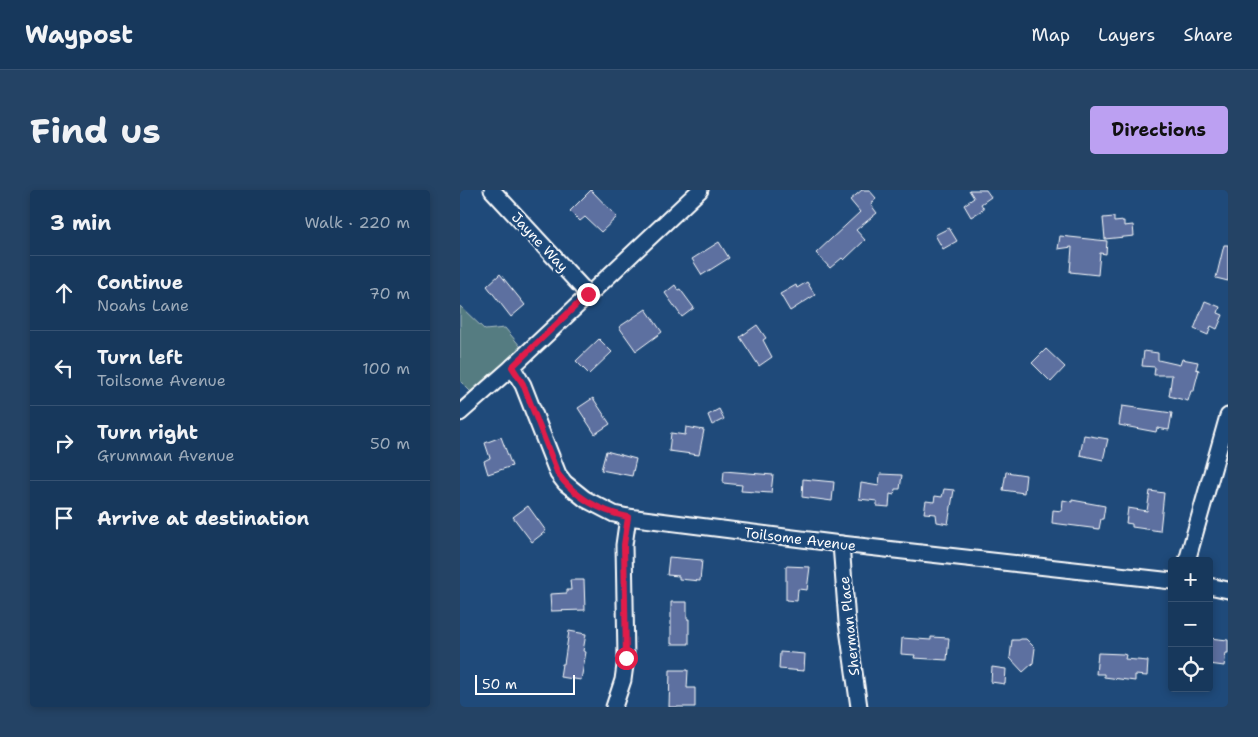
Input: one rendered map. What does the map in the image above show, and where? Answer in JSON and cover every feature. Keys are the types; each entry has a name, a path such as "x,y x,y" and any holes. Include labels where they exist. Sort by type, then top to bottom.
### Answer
{"street":[{"name":"Jayne Way","path":"492,190 588,294"},
{"path":"460,414 700,190"},
{"name":"Toilsome Avenue","path":"512,367 523,384 558,474 565,483 585,499 614,514 841,544 1168,581"},
{"path":"1187,557 1228,416"},
{"path":"614,707 624,680 626,658 624,545 628,517"},
{"name":"Sherman Place","path":"841,544 847,622 859,707"},
{"path":"1213,587 1228,590"}],"green space":[{"path":"460,306 485,330 505,328 526,353 472,393 460,381"}],"building":[{"path":"591,190 617,217 601,232 585,217 580,221 570,211"},
{"path":"862,190 869,190 876,198 871,205 877,213 856,230 865,240 844,260 842,258 830,268 816,253 860,212 850,200"},
{"path":"969,190 986,190 991,197 981,204 984,209 971,217 964,205 974,198"},
{"path":"1114,217 1114,222 1124,221 1124,226 1133,225 1134,236 1105,239 1103,218"},
{"path":"949,228 957,241 943,249 935,235"},
{"path":"1060,236 1107,241 1106,254 1100,253 1098,275 1070,272 1072,247 1058,249"},
{"path":"719,242 729,258 702,275 692,259"},
{"path":"1224,245 1228,245 1228,281 1216,278"},
{"path":"500,274 525,305 511,317 487,286"},
{"path":"807,282 815,295 790,311 780,294 796,285 797,288"},
{"path":"675,285 694,308 682,317 665,293"},
{"path":"1205,301 1220,307 1218,313 1223,315 1217,329 1211,326 1208,335 1194,329"},
{"path":"646,309 662,332 636,351 619,327"},
{"path":"757,325 766,338 763,340 772,357 759,366 740,337"},
{"path":"599,339 612,352 589,374 576,361"},
{"path":"1046,349 1065,367 1051,382 1032,363"},
{"path":"1144,351 1158,353 1158,360 1180,365 1182,359 1198,362 1196,369 1199,370 1194,391 1191,391 1188,401 1169,396 1172,375 1154,375 1155,367 1142,366"},
{"path":"593,398 610,424 595,434 578,408"},
{"path":"1122,406 1172,413 1169,430 1157,428 1156,432 1119,425"},
{"path":"719,409 724,419 712,425 708,415"},
{"path":"686,427 704,430 699,455 669,451 671,433 685,435"},
{"path":"1084,435 1108,439 1103,460 1080,455"},
{"path":"501,437 512,466 488,474 484,461 490,458 485,443"},
{"path":"606,451 636,459 632,476 601,470"},
{"path":"724,471 773,475 771,493 741,491 742,485 723,483"},
{"path":"1006,472 1026,475 1024,493 1003,490"},
{"path":"880,474 902,475 900,489 895,489 894,495 890,494 889,507 877,506 877,501 859,499 861,483 879,486"},
{"path":"803,479 834,482 832,501 802,497"},
{"path":"944,489 954,490 948,524 937,522 936,514 924,513 926,501 934,502 935,496 942,497"},
{"path":"1150,491 1164,493 1160,531 1132,527 1132,524 1126,523 1128,508 1147,511"},
{"path":"1063,500 1105,506 1099,529 1052,523 1053,510 1062,511"},
{"path":"528,506 546,531 532,542 513,517"},
{"path":"669,557 702,560 700,581 679,579 679,576 667,575"},
{"path":"786,566 810,567 807,590 798,589 797,601 786,600"},
{"path":"570,580 584,580 585,610 551,611 550,594 567,593 567,590 571,590"},
{"path":"671,602 687,602 689,644 671,644"},
{"path":"569,631 586,634 583,651 586,652 581,680 560,677"},
{"path":"931,637 949,638 947,660 914,658 915,655 901,654 902,638 931,640"},
{"path":"1213,638 1228,640 1228,653 1226,653 1224,666 1213,665"},
{"path":"1026,639 1035,648 1033,663 1023,672 1010,658 1012,640"},
{"path":"780,652 805,654 804,671 779,669"},
{"path":"1098,653 1123,654 1126,655 1125,659 1148,661 1147,676 1135,675 1135,681 1104,677 1104,674 1096,674"},
{"path":"992,667 1006,669 1005,684 991,682"},
{"path":"670,670 688,670 687,688 695,688 695,707 669,707"}],"route":[{"path":"588,294 512,367 523,384 558,474 574,492 598,507 614,514 628,517 624,545 626,658"}]}
